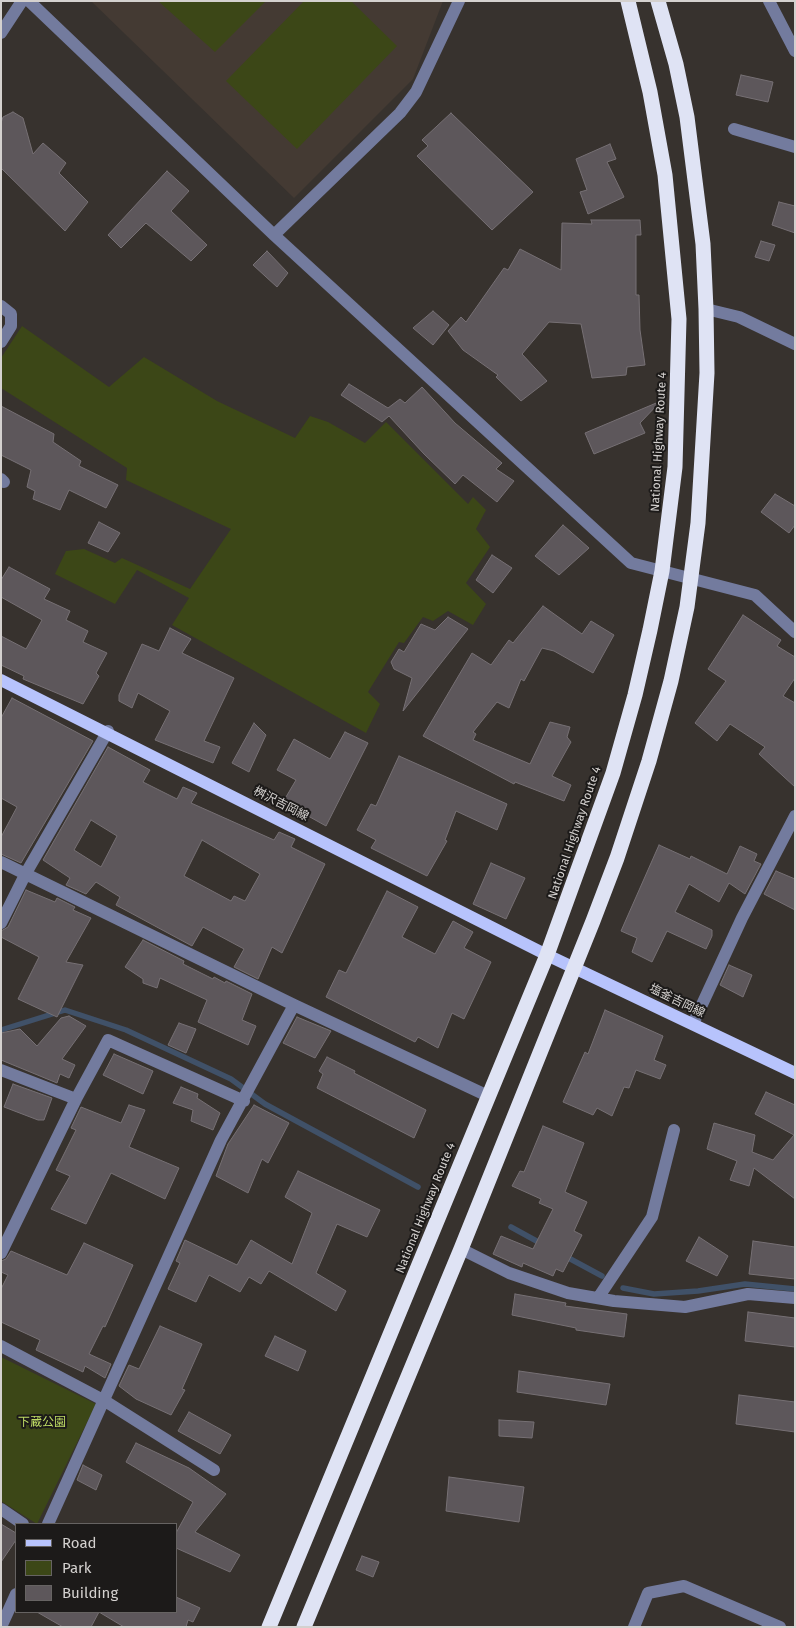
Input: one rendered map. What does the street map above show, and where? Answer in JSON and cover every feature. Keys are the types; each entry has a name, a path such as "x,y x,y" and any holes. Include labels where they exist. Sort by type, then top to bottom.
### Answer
{"highway":[{"name":"National Highway Route 4","path":"269,1627 547,955 612,773 635,695 662,571 675,467 679,319 665,175 650,92 628,1"},
{"path":"304,1627 461,1250 575,967 616,858 648,761 671,681 691,578 703,462 706,309 703,244 687,118 676,64 658,1"}],"main road":[{"name":"桝沢吉岡線","path":"1,680 108,731 547,955"},
{"name":"塩釜吉岡線","path":"547,955 795,1074"}],"street":[{"path":"1,33 22,1"},
{"path":"29,1 274,235 631,563 755,595 795,632"},
{"path":"274,235 400,113 416,92 459,1"},
{"path":"769,1 795,51"},
{"path":"734,129 795,147"},
{"path":"1,306 12,314 11,326 1,342"},
{"path":"706,309 739,317 795,344"},
{"path":"1,923 26,873 108,731"},
{"path":"693,1024 742,918 795,816"},
{"path":"1,862 294,1005 488,1096"},
{"path":"48,1523 221,1140 294,1005"},
{"path":"1,1253 76,1099 108,1040 244,1100"},
{"path":"1,1070 76,1099"},
{"path":"598,1298 652,1217 674,1130"},
{"path":"461,1250 509,1273 568,1293 598,1298 685,1307 748,1294 795,1298"},
{"path":"1,1346 105,1401 214,1470"},
{"path":"1,1510 21,1523"},
{"path":"634,1627 648,1593 684,1586 780,1627"},
{"path":"1,1627 15,1596"}],"shaded area":[{"path":"91,1 443,1 413,79 294,198"}],"green space":[{"path":"158,1 266,1 215,52"},
{"path":"304,1 351,1 397,46 297,149 226,81"},
{"path":"22,326 109,387 144,357 217,401 295,438 310,416 328,422 365,443 386,422 468,504 473,497 486,510 476,529 490,547 466,583 486,604 473,625 448,611 433,621 423,617 404,643 399,642 368,692 380,704 366,733 172,625 189,598 137,570 115,604 55,574 66,551 84,549 115,563 122,558 190,589 231,529 126,480 127,468 1,388 1,358"},
{"name":"下蔵公園","path":"1,1357 96,1404 37,1523 1,1501"}],"building":[{"path":"741,75 773,82 768,102 736,95"},
{"path":"13,112 23,118 33,154 43,143 66,163 59,173 88,202 65,231 1,168 1,123 3,117"},
{"path":"451,113 533,192 492,230 417,156 428,146 422,140"},
{"path":"610,144 616,159 607,162 624,197 588,214 580,192 587,190 576,159"},
{"path":"167,171 189,191 171,211 207,245 191,261 146,223 121,248 108,235"},
{"path":"779,202 795,206 795,233 772,225"},
{"path":"591,220 640,220 641,235 636,235 636,295 639,295 640,330 645,365 627,367 626,375 592,378 581,324 549,322 522,354 547,381 521,401 496,377 498,375 463,350 448,331 461,317 466,322 504,268 508,270 520,249 561,270 562,223 592,224"},
{"path":"761,241 775,245 769,261 755,257"},
{"path":"267,251 288,273 277,287 253,265"},
{"path":"433,311 449,325 433,345 413,328"},
{"path":"349,384 388,408 400,399 405,403 422,387 455,423 502,463 496,469 514,481 497,502 463,475 455,484 389,416 382,422 341,395"},
{"path":"661,401 640,423 645,433 594,454 585,433"},
{"path":"1,406 54,434 53,442 81,461 79,466 118,485 106,508 69,490 60,510 33,499 35,491 27,487 31,470 1,455"},
{"path":"775,494 795,506 795,525 789,533 761,512"},
{"path":"99,522 120,533 108,552 88,543"},
{"path":"563,525 589,548 559,575 535,556"},
{"path":"492,555 512,568 493,593 476,580"},
{"path":"9,567 50,589 44,599 70,611 66,620 88,631 83,642 107,653 96,673 99,676 83,704 23,679 24,676 1,665 1,636 26,649 42,620 1,597 1,580"},
{"path":"543,606 582,634 591,621 614,635 593,673 554,651 542,648 524,681 521,679 509,708 497,702 473,732 476,734 473,740 530,764 550,722 570,727 567,737 571,742 552,776 571,785 564,801 515,782 514,784 423,736 472,653 491,665 509,640 513,643"},
{"path":"743,615 781,640 777,646 795,657 795,678 783,696 795,703 795,787 759,754 765,747 730,724 717,741 695,723 726,681 708,669"},
{"path":"448,617 468,629 403,711 412,678 394,669 391,662 399,649 404,652 421,624 435,630"},
{"path":"170,628 191,639 182,653 234,678 204,741 220,747 213,763 155,740 170,711 138,693 132,708 119,701 119,695 142,644 159,651"},
{"path":"12,698 93,741 21,863 1,854 1,837 17,807 1,798 1,718"},
{"path":"254,723 266,735 249,772 232,763"},
{"path":"345,732 368,743 326,826 283,802 296,780 277,770 294,739 330,759"},
{"path":"108,747 150,770 143,782 177,799 183,787 197,793 191,803 274,840 279,832 295,839 291,847 325,864 282,953 272,947 258,979 234,967 244,949 203,927 192,946 116,905 120,897 96,882 86,894 66,885 70,878 43,860","holes":["91,820 117,836 101,867 74,850","202,840 260,874 245,901 234,896 231,901 184,876"]},
{"path":"399,756 507,804 497,830 456,811 445,840 447,841 427,876 371,848 376,840 357,830 371,804 376,806"},
{"path":"659,845 690,859 691,856 727,874 740,846 757,854 754,861 761,864 745,894 729,883 719,902 689,884 675,912 712,930 712,936 706,949 667,931 652,962 632,952 637,938 621,931"},
{"path":"491,863 525,878 506,919 473,904"},
{"path":"776,871 795,879 795,910 764,894"},
{"path":"26,890 55,902 57,898 75,907 73,910 91,918 66,962 83,965 57,1017 18,999 39,957 1,937 1,931 8,927"},
{"path":"387,891 418,907 402,937 435,954 453,921 473,932 464,948 491,962 464,1019 452,1013 438,1048 418,1037 415,1042 326,997 339,970 346,973"},
{"path":"143,940 184,961 183,964 213,979 214,977 225,983 226,981 252,994 242,1020 256,1026 248,1045 198,1022 207,1000 160,978 157,988 143,983 143,979 125,967"},
{"path":"729,965 752,975 743,997 720,985"},
{"path":"605,1010 663,1036 654,1060 666,1065 660,1079 636,1070 629,1088 624,1087 612,1116 597,1108 593,1115 563,1102 585,1052 588,1054"},
{"path":"69,1016 86,1026 62,1059 75,1065 69,1078 60,1074 57,1083 1,1060 1,1033 20,1029 37,1046 61,1018"},
{"path":"297,1017 331,1031 315,1058 283,1043"},
{"path":"179,1023 196,1029 186,1053 168,1045"},
{"path":"114,1054 153,1071 143,1094 103,1075"},
{"path":"327,1057 426,1110 414,1138 317,1088 323,1074 319,1071"},
{"path":"13,1084 52,1098 44,1120 38,1120 4,1107"},
{"path":"181,1087 198,1094 197,1098 220,1113 213,1130 191,1121 193,1110 173,1103"},
{"path":"766,1092 795,1105 795,1199 754,1168 749,1186 730,1180 737,1161 707,1149 714,1123 755,1135 752,1152 773,1160 794,1135 755,1114"},
{"path":"129,1105 145,1110 129,1147 179,1168 165,1199 111,1173 86,1224 51,1209 70,1176 56,1170 76,1130 71,1128 81,1107 121,1123"},
{"path":"254,1105 289,1123 268,1163 262,1159 248,1193 216,1176 228,1144"},
{"path":"543,1126 584,1143 565,1192 587,1202 574,1231 582,1235 563,1272 556,1269 553,1276 523,1263 522,1267 493,1254 501,1236 533,1249 553,1209 539,1203 541,1199 512,1186 520,1171 524,1172"},
{"path":"298,1171 380,1210 367,1237 337,1224 316,1273 346,1291 336,1311 269,1271 261,1284 249,1277 240,1292 209,1275 196,1302 168,1289 180,1263 176,1261 185,1240 237,1265 251,1240 292,1264 312,1213 285,1197"},
{"path":"699,1237 728,1256 717,1276 686,1261"},
{"path":"753,1241 795,1247 795,1279 749,1274"},
{"path":"84,1243 133,1265 105,1327 103,1326 89,1354 111,1364 105,1378 85,1366 83,1372 36,1350 40,1340 1,1322 1,1289 8,1275 1,1272 1,1261 6,1259 11,1251 67,1275"},
{"path":"515,1294 566,1303 565,1306 627,1314 624,1337 576,1330 576,1328 512,1315"},
{"path":"748,1312 795,1318 795,1347 745,1341"},
{"path":"160,1326 202,1344 182,1389 185,1390 171,1415 136,1399 119,1386 129,1365 139,1369"},
{"path":"275,1336 306,1351 298,1371 265,1356"},
{"path":"519,1371 610,1384 606,1405 517,1392"},
{"path":"739,1395 795,1402 795,1432 736,1424"},
{"path":"189,1412 231,1435 220,1454 178,1431"},
{"path":"499,1420 534,1422 532,1438 499,1436"},
{"path":"136,1443 189,1468 226,1494 195,1532 240,1555 230,1572 178,1549 178,1529 193,1502 126,1462"},
{"path":"83,1465 102,1475 96,1490 77,1480"},
{"path":"449,1477 524,1487 519,1522 446,1511"},
{"path":"1,1524 15,1532 15,1541 1,1562"},
{"path":"362,1556 379,1562 373,1577 356,1570"},
{"path":"178,1598 200,1608 193,1622 188,1620 186,1627 124,1627 101,1613 178,1613"},
{"path":"39,1613 98,1613 91,1627 63,1627"}],"waterway":[{"path":"1,1030 65,1010 126,1030 231,1079 265,1104 418,1187"},
{"path":"511,1227 542,1244"},
{"path":"563,1255 602,1276"},
{"path":"623,1288 654,1294 698,1291 745,1284 795,1289"}]}
